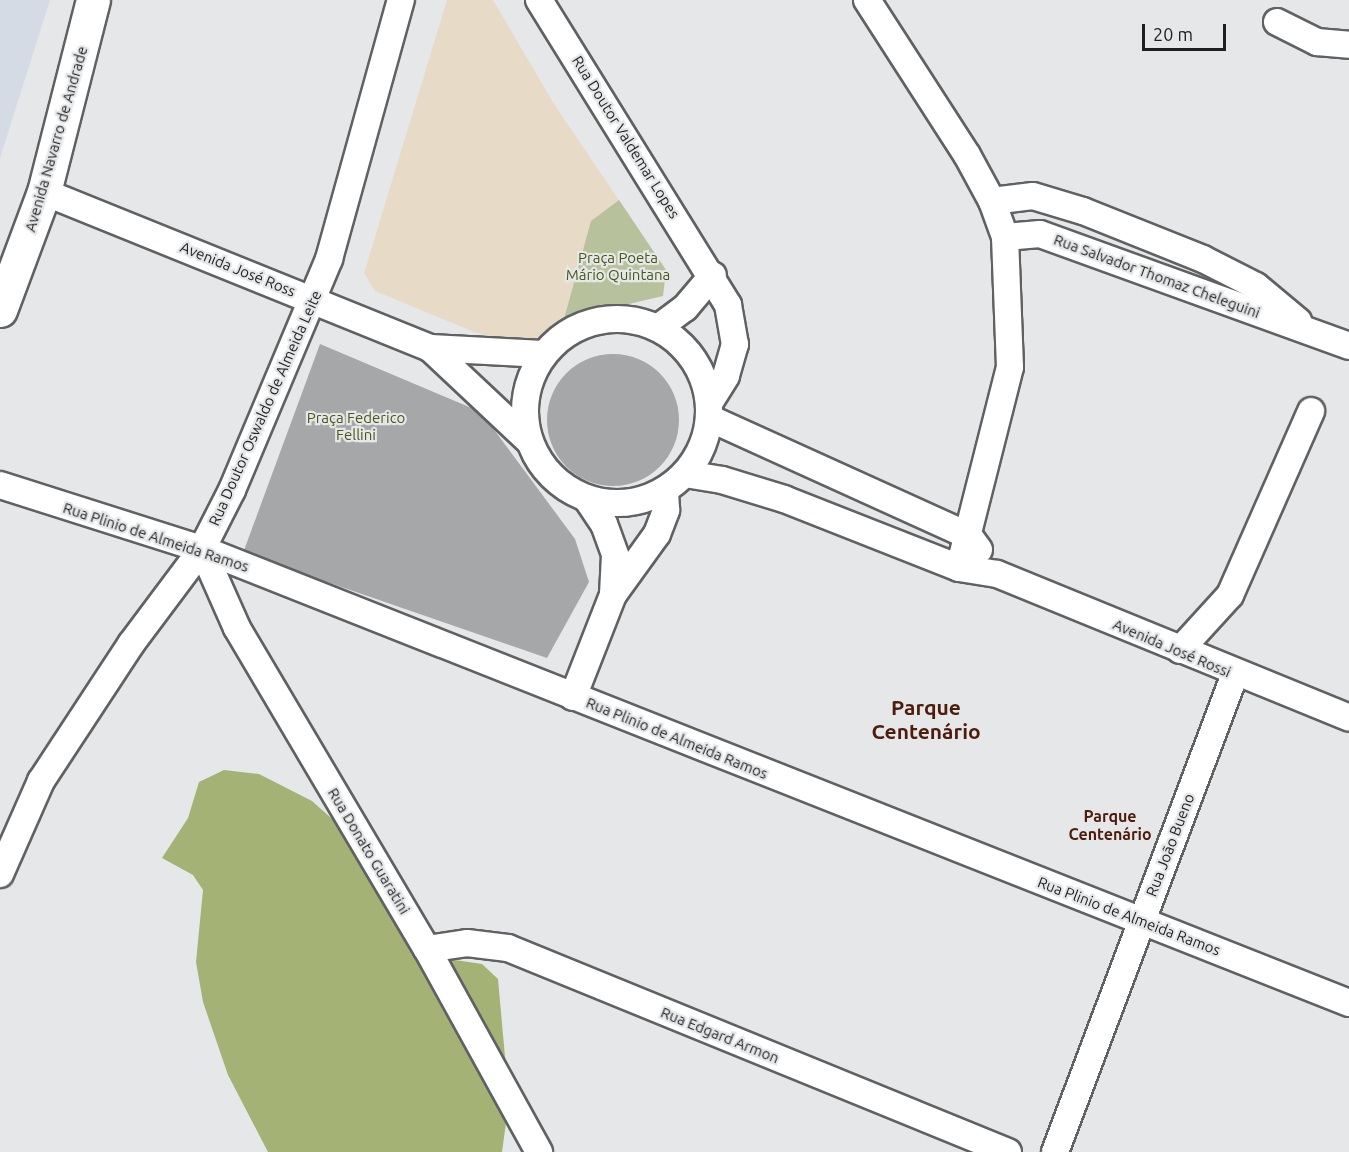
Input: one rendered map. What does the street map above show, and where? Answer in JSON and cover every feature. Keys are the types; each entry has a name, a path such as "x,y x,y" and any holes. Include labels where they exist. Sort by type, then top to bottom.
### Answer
{"street":[{"name":"Avenida Navarro de Andrade","path":"0,310 44,192 93,0"},
{"name":"Rua Doutor Oswaldo de Almeida Leite","path":"0,874 41,781 131,644 202,549 232,490 329,259 401,0"},
{"name":"Rua Doutor Valdemar Lopes","path":"539,0 712,274 728,305 735,344 726,376 709,410"},
{"path":"867,0 925,86 992,201 1005,237 1010,367 969,536 959,568"},
{"path":"1277,22 1317,42 1349,45"},
{"name":"Avenida José Ross","path":"44,192 430,348 544,354"},
{"name":"Rua Salvador Thomaz Cheleguini","path":"992,201 1033,196 1083,211 1203,259 1257,286 1307,329"},
{"name":"Rua Salvador Thomaz Cheleguini","path":"1005,237 1040,234 1128,269 1307,329 1349,346"},
{"path":"658,328 685,308 712,274"},
{"path":"628,319 658,328 684,346 701,372 709,410 702,448 685,474 665,491 622,503 587,499 562,486 541,466 528,440 524,410 529,380 544,354 568,333 597,320 628,319"},
{"name":"Avenida José Ross","path":"430,348 528,440"},
{"path":"709,410 969,536 997,574"},
{"path":"1180,650 1230,595 1311,411"},
{"name":"Avenida José Rossi","path":"685,474 722,480 784,499 959,568 997,574 1235,674 1349,718"},
{"name":"Rua Plinio de Almeida Ramos","path":"0,485 202,549 1349,1003"},
{"path":"573,697 613,595 657,534 666,510 665,491"},
{"path":"587,499 604,524 615,555 613,595"},
{"name":"Rua Donato Guaratini","path":"202,549 237,628 427,949 539,1152"},
{"name":"Rua João Bueno","path":"1055,1152 1140,921 1235,674"},
{"name":"Rua Edgard Armon","path":"427,949 467,943 508,948 1008,1152"}],"shaded area":[{"path":"0,0 50,0 0,158"},
{"path":"447,0 493,0 554,104 666,270 663,296 564,319 545,339 526,345 474,332 375,291 364,273"}],"green space":[{"name":"Praça Poeta Mário Quintana","path":"619,200 666,270 663,296 564,319 591,221"},
{"path":"224,770 259,774 312,801 359,843 430,950 448,959 482,964 498,979 509,1101 502,1152 268,1152 228,1075 203,1002 196,962 203,890 193,875 162,858 188,818 199,782"}],"building":[{"path":"320,344 481,412 575,539 589,582 547,658 243,553"},
{"path":"613,354 638,359 660,373 674,395 679,420 674,445 660,467 638,481 613,486 588,481 566,467 552,445 547,420 552,395 566,373 588,359"}],"district":[{"name":"Parque Centenário","path":"926,719"},
{"name":"Parque Centenário","path":"1110,825"}],"park label":[{"name":"Praça Federico Fellini","path":"356,426"}]}
